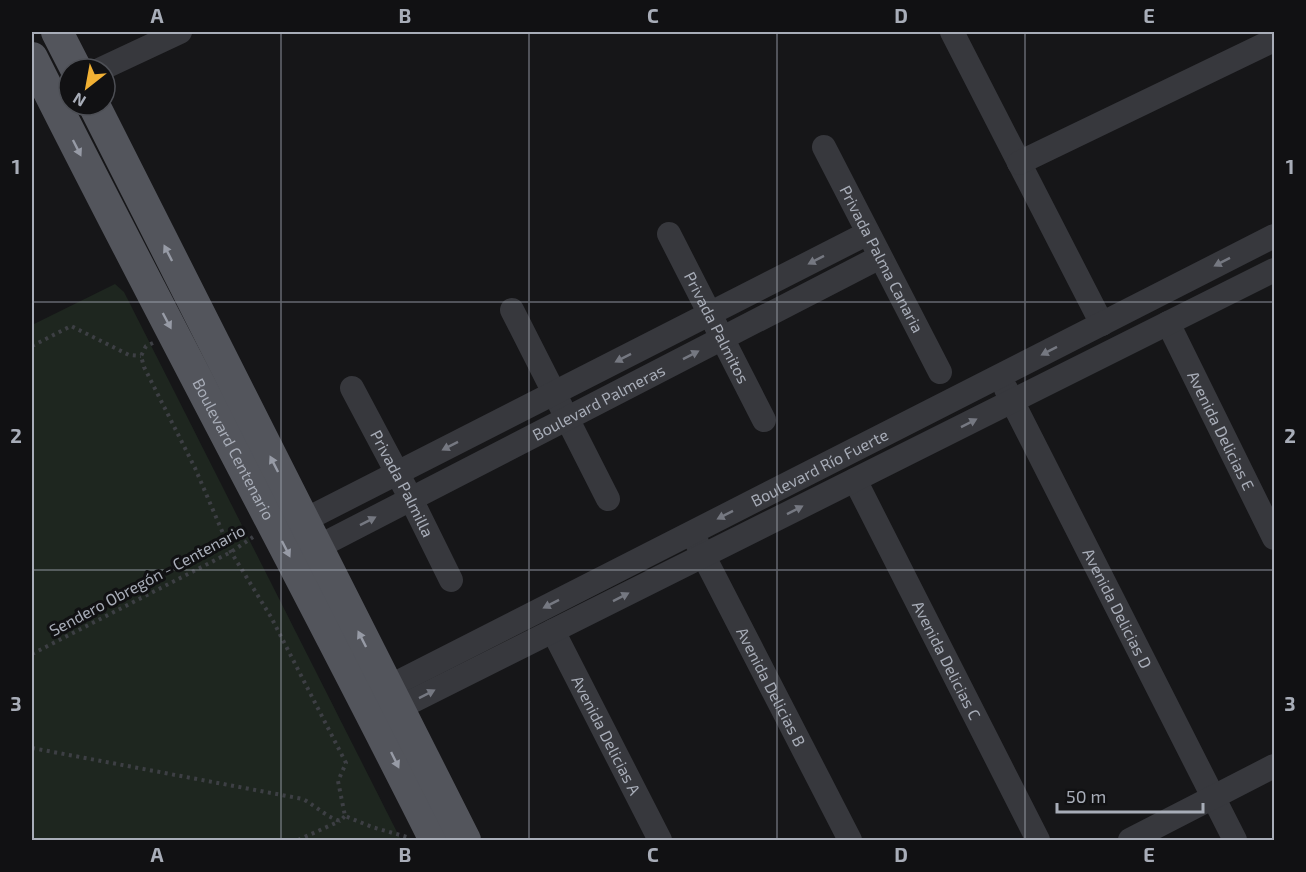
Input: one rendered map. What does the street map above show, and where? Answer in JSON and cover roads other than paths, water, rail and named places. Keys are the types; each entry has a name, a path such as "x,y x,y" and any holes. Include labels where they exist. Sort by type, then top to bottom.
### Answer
{"main road":[{"path":"57,32 70,57"},
{"name":"Boulevard Centenario","path":"32,58 57,89"},
{"name":"Boulevard Centenario","path":"71,117 173,333 298,532 381,704 465,840"},
{"name":"Boulevard Centenario","path":"100,117 381,704 432,835"}],"street":[{"path":"117,62 180,32"},
{"path":"952,32 1102,324"},
{"path":"1019,163 1275,40"},
{"name":"Privada Palma Canaria","path":"824,147 940,372"},
{"name":"Boulevard Palmeras","path":"298,532 396,473 868,233"},
{"name":"Privada Palmitos","path":"669,234 764,420"},
{"name":"Boulevard Río Fuerte","path":"381,704 691,533 1275,236"},
{"name":"Boulevard Palmeras","path":"298,532 411,499 880,257"},
{"name":"Boulevard Río Fuerte","path":"381,704 553,631 1275,270"},
{"path":"512,310 608,500"},
{"name":"Avenida Delicias E","path":"1168,323 1275,538"},
{"name":"Avenida Delicias D","path":"998,376 1013,401 1235,840"},
{"name":"Privada Palmilla","path":"352,388 451,580"},
{"name":"Avenida Delicias C","path":"855,480 1038,840"},
{"name":"Avenida Delicias B","path":"691,533 850,840"},
{"name":"Avenida Delicias A","path":"553,631 660,840"},
{"path":"1130,840 1275,766"}]}
